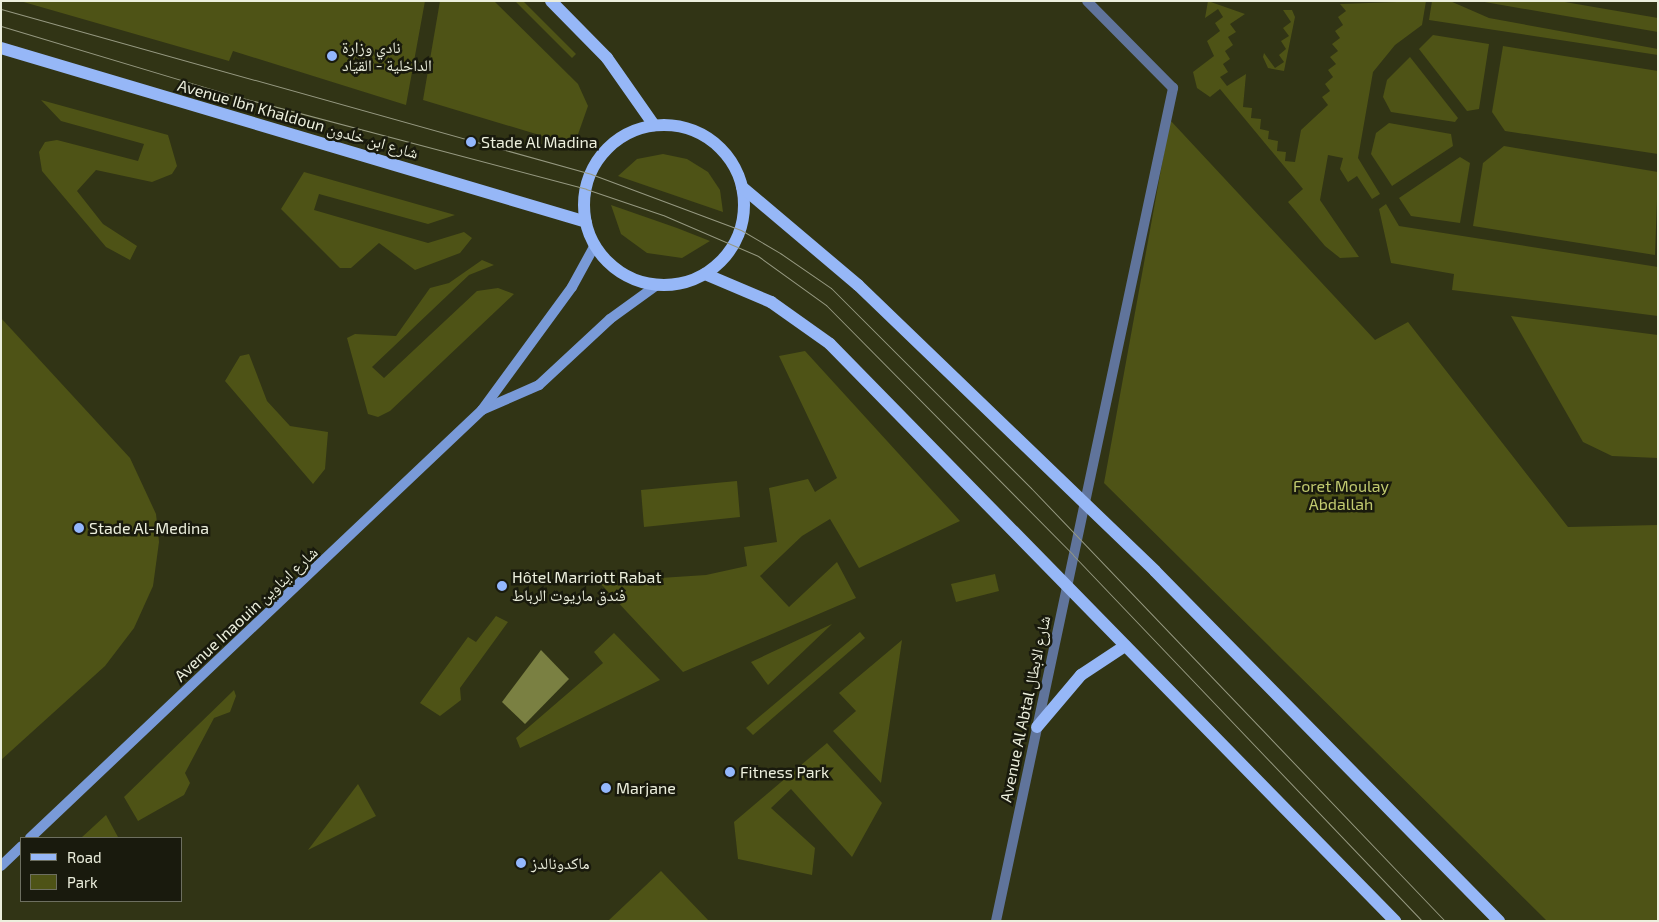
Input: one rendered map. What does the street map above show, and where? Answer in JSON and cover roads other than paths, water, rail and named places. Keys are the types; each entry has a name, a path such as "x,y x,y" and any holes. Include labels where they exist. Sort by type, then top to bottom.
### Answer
{"main road":[{"path":"551,1 607,58 654,125"},
{"name":"Avenue Ibn Khaldoun شارع ابن خلدون","path":"1,48 586,222"},
{"path":"654,125 688,128 710,140 729,157 742,187 741,230 726,256 705,274 657,285 624,275 595,245 586,222 586,189 599,160 623,137 654,125"},
{"path":"742,187 858,285 1084,504 1499,921"},
{"name":"Avenue Inaouin شارع ايناوين","path":"31,837 482,410 572,288 595,245"},
{"path":"705,274 763,298 830,344 1066,588 1395,921"},
{"name":"Avenue Inaouin شارع ايناوين","path":"482,410 540,385 610,319 657,285"},
{"path":"1037,727 1081,675 1125,646"},
{"path":"1,866 20,848"}],"street":[{"name":"Avenue Al Abtal شارع الابطال","path":"996,921 1173,88 1087,1"}],"tram line":[{"path":"1,9 591,174 741,230 780,253 831,288 1031,488 1445,921"},
{"path":"1,26 235,96 586,189 663,215 758,256 826,305 1073,555 1422,921"}],"place":[{"name":"نادي وزارة الداخلية - القيّاد","path":"332,56"},
{"name":"Stade Al Madina","path":"471,142"},
{"name":"Stade Al-Medina","path":"79,528"},
{"name":"Hôtel Marriott Rabat فندق ماريوت الرباط","path":"502,586"},
{"name":"Fitness Park","path":"730,772"},
{"name":"Marjane","path":"606,788"},
{"name":"ماكدونالدز","path":"521,863"}],"park label":[{"name":"Foret Moulay Abdallah","path":"1341,495"}]}
